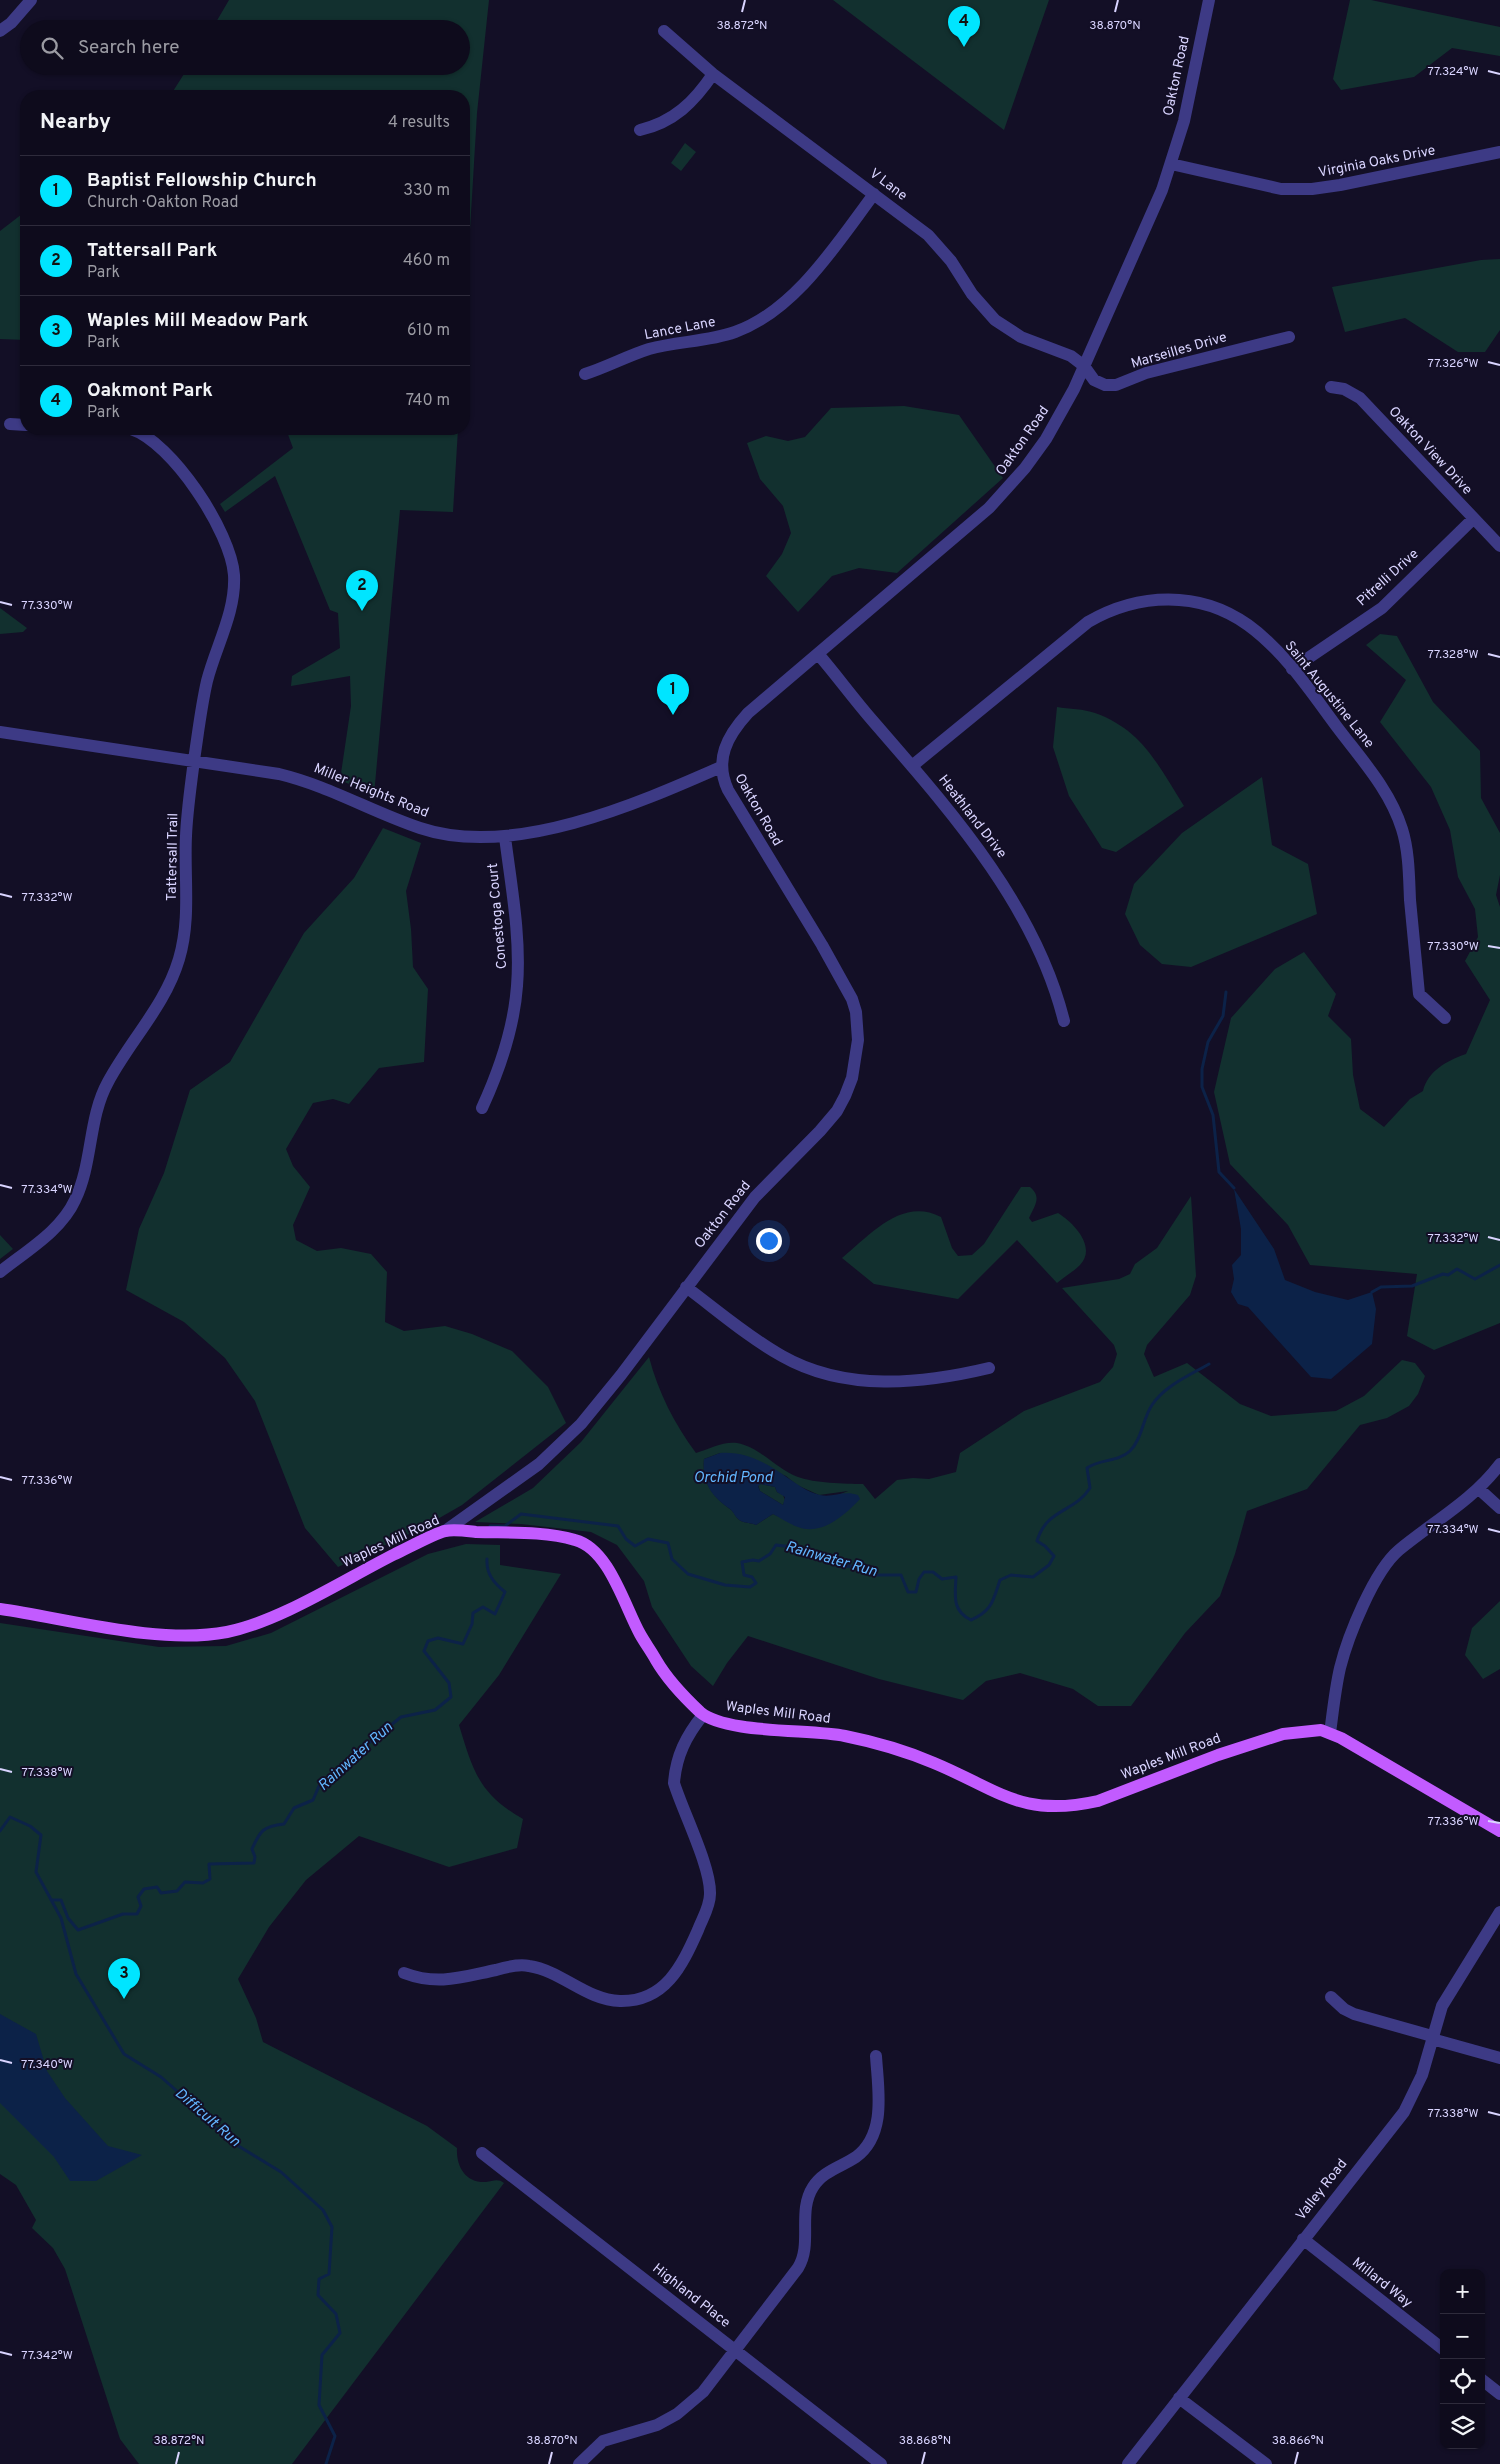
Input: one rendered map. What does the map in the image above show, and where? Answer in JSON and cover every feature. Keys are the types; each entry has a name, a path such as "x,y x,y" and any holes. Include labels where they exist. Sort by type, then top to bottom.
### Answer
{"main road":[{"name":"Waples Mill Road","path":"0,1609 144,1633 194,1636 223,1632 267,1619 445,1530 552,1535 578,1540 590,1548 610,1573 640,1634 665,1674 703,1715 738,1725 844,1736 898,1750 933,1762 1005,1797 1050,1808 1077,1806 1098,1801 1218,1755 1283,1734 1309,1730 1330,1733 1500,1831"}],"street":[{"path":"0,31 17,17 31,0"},
{"name":"Oakton Road","path":"445,1530 509,1486 567,1438 610,1389 755,1197 837,1111 852,1078 858,1040 856,1012 846,985 736,805 722,778 721,767 727,743 736,726 1007,490 1046,439 1074,389 1162,190 1187,106 1209,0"},
{"name":"V Lane","path":"664,31 713,74 874,194 934,242 951,260 972,294 995,320 1021,337 1071,356 1084,366"},
{"path":"640,130 658,126 675,116 697,98 713,74"},
{"name":"Virginia Oaks Drive","path":"1171,164 1273,188 1312,189 1340,186 1500,152"},
{"name":"Lance Lane","path":"585,374 652,348 712,339 738,331 766,315 806,283 874,194"},
{"name":"Marseilles Drive","path":"1084,366 1094,380 1105,385 1116,385 1146,373 1289,337"},
{"name":"Oakton View Drive","path":"1331,388 1344,389 1360,398 1500,546"},
{"path":"10,424 20,425"},
{"name":"Tattersall Trail","path":"0,1272 45,1236 69,1212 80,1189 98,1105 105,1088 154,1014 172,979 183,941 187,917 186,833 194,761 207,682 232,601 234,574 230,555 216,521 177,467 159,446 144,435"},
{"name":"Pitrelli Drive","path":"1292,669 1382,608 1473,519"},
{"name":"Saint Augustine Lane","path":"912,766 1088,622 1107,610 1131,602 1174,599 1196,602 1228,613 1249,625 1292,669 1382,786 1403,830 1408,858 1419,994 1445,1018"},
{"name":"Heathland Drive","path":"819,655 912,766 995,871 1028,930 1056,989 1064,1021"},
{"name":"Miller Heights Road","path":"0,732 194,761 305,780 405,822 441,834 482,839 505,837 608,813 721,767"},
{"name":"Conestoga Court","path":"482,1108 491,1087 508,1030 517,986 516,933 505,837"},
{"path":"686,1287 771,1350 792,1362 817,1371 857,1380 888,1383 915,1381 989,1368"},
{"path":"1330,1733 1341,1667 1371,1587 1379,1572 1399,1550 1479,1489 1500,1464"},
{"path":"1479,1489 1500,1508"},
{"path":"404,1974 434,1982 506,1967 527,1965 559,1976 594,1996 608,2000 636,1999 650,1996 662,1988 675,1976 688,1952 707,1908 710,1894 705,1868 674,1783 675,1768 681,1749 690,1731 703,1715"},
{"name":"Valley Road","path":"1128,2464 1404,2112 1422,2075 1442,2006 1500,1912"},
{"path":"1331,1997 1344,2009 1354,2014 1500,2058"},
{"path":"579,2464 603,2441 656,2425 677,2414 703,2392 804,2258 806,2204 813,2187 823,2176 856,2157 872,2136 878,2114 876,2056"},
{"name":"Highland Place","path":"482,2153 881,2464"},
{"name":"Millard Way","path":"1303,2239 1440,2347"},
{"path":"1485,2382 1500,2394"},
{"path":"1179,2398 1266,2464"}],"green space":[{"path":"229,0 489,0 477,113 470,230 470,90 174,90 183,75 470,75 470,20 217,20"},
{"path":"833,0 1049,0 1004,130"},
{"path":"1350,0 1371,0 1500,27 1500,56 1452,48 1414,77 1341,90 1333,79"},
{"path":"685,143 696,152 681,171 671,163"},
{"path":"20,216 20,340 0,339 0,231"},
{"path":"1500,259 1500,330 1485,352 1458,352 1405,318 1345,332 1332,287 1481,260"},
{"path":"904,406 959,415 1003,478 897,573 859,568 832,576 798,612 766,576 782,554 791,533 783,506 760,479 747,443 766,436 788,441 805,437 831,408"},
{"path":"288,435 458,435 453,512 400,510 374,795 340,780 351,706 350,676 291,686 292,676 340,648 338,613 330,610 275,476 225,512 220,504 293,448"},
{"path":"0,608 27,628 23,632 0,634"},
{"path":"1380,634 1397,636 1433,702 1480,751 1481,798 1500,833 1500,875 1496,895 1500,907 1500,1323 1434,1350 1407,1336 1417,1274 1310,1265 1288,1225 1230,1164 1214,1092 1231,1018 1275,969 1304,952 1336,994 1328,1016 1351,1039 1353,1075 1360,1109 1384,1127 1410,1099 1423,1091 1425,1084 1434,1072 1452,1060 1466,1054 1490,1000 1465,961 1478,937 1475,909 1458,877 1450,830 1431,787 1380,722 1406,680 1366,645"},
{"path":"1057,707 1095,713 1112,720 1126,729 1158,764 1184,806 1116,852 1102,848 1069,796 1053,747"},
{"path":"1262,777 1272,845 1308,864 1317,914 1191,967 1162,964 1140,945 1125,914 1134,884 1182,833"},
{"path":"383,828 421,843 406,891 413,967 428,989 424,1062 379,1068 349,1104 333,1099 313,1103 286,1149 293,1166 310,1187 293,1225 296,1240 317,1251 341,1248 371,1254 387,1272 385,1322 404,1331 445,1326 472,1334 512,1351 548,1387 566,1423 462,1505 422,1528 338,1567 305,1528 255,1401 225,1358 184,1322 126,1290 139,1229 164,1173 190,1090 230,1062 304,933 354,878"},
{"path":"1021,1187 1030,1187 1036,1194 1035,1205 1029,1218 1032,1222 1058,1213 1071,1223 1085,1243 1085,1258 1080,1265 1057,1283 1017,1240 958,1299 874,1284 842,1258 888,1221 900,1215 913,1212 927,1212 941,1217 952,1248 958,1256 972,1255 984,1244"},
{"path":"1191,1196 1196,1276 1190,1295 1147,1345 1144,1354 1154,1377 1187,1363 1240,1404 1271,1416 1336,1411 1364,1396 1402,1360 1415,1363 1425,1376 1418,1394 1409,1406 1387,1418 1360,1425 1307,1489 1247,1511 1235,1554 1220,1596 1185,1633 1131,1706 1098,1706 1073,1689 1020,1673 986,1681 963,1700 879,1679 748,1636 727,1663 713,1686 691,1666 652,1607 644,1581 617,1545 591,1532 521,1524 475,1522 533,1488 581,1442 649,1357 657,1383 668,1408 696,1453 722,1444 737,1443 745,1445 798,1477 821,1482 863,1484 875,1499 897,1480 929,1479 956,1472 960,1453 1024,1411 1100,1382 1113,1367 1117,1354 1114,1345 1062,1288 1119,1279 1130,1274 1135,1264 1157,1248","holes":["720,1453 728,1453 786,1476 797,1485 819,1495 848,1491 782,1518 773,1514 756,1525 743,1522 713,1494 705,1475 704,1459"]},
{"path":"0,1235 13,1249 0,1259"},
{"path":"758,1485 775,1487 777,1492 783,1495 785,1500 783,1505 760,1491"},
{"path":"466,1544 500,1545 500,1565 561,1574 499,1675 459,1725 469,1756 480,1780 496,1800 523,1819 517,1848 449,1867 359,1836 306,1880 269,1927 238,1979 256,2018 263,2042 427,2126 457,2148 460,2167 472,2180 486,2182 498,2180 504,2183 292,2464 139,2464 120,2439 65,2269 53,2248 32,2228 36,2220 16,2185 0,2174 0,1623 159,1647 226,1646 271,1633 428,1554"},
{"path":"1500,1601 1500,1669 1483,1679 1465,1655 1472,1628"}],"water":[{"path":"1234,1189 1274,1249 1285,1280 1315,1292 1348,1300 1372,1292 1376,1309 1372,1344 1331,1379 1311,1377 1248,1307 1238,1304 1231,1292 1234,1279 1232,1265 1241,1255 1241,1229"},
{"name":"Orchid Pond","path":"720,1453 754,1458 815,1494 829,1496 853,1494 858,1495 860,1499 840,1517 816,1529 798,1527 773,1514 756,1525 744,1522 737,1518 709,1488 706,1482 704,1459","holes":["761,1484 775,1487 777,1492 785,1497 783,1505 760,1491 758,1486"]},
{"path":"0,2014 36,2034 47,2071 65,2098 108,2146 142,2155 96,2181 70,2181 54,2157 0,2103"}],"waterway":[{"path":"1226,992 1223,1016 1208,1042 1202,1069 1202,1087 1213,1115 1219,1172 1234,1188"},
{"path":"1372,1292 1381,1287 1412,1286 1443,1274 1448,1275 1457,1269 1475,1279 1500,1265"},
{"name":"Rainwater Run","path":"490,1526 505,1526 521,1514 618,1526 626,1539 635,1546 648,1539 668,1543 672,1559 688,1574 725,1585 750,1587 756,1583 752,1577 744,1575 742,1562 759,1561 770,1554 776,1545 800,1548 843,1567 850,1566 875,1575 901,1575 908,1592 916,1592 919,1579 924,1572 933,1572 942,1579 956,1577 956,1602 960,1612 971,1620 988,1609 1000,1580 1011,1575 1033,1577 1049,1565 1054,1556 1045,1546 1037,1541 1041,1530 1047,1522 1084,1496 1090,1488 1087,1468 1120,1457 1130,1451 1137,1441 1149,1410 1157,1398 1178,1382 1209,1364"},
{"name":"Rainwater Run","path":"52,1900 61,1900 68,1918 78,1930 123,1914 137,1914 141,1906 138,1897 144,1889 157,1887 161,1893 177,1891 185,1882 203,1883 210,1879 209,1864 254,1863 255,1857 252,1849 263,1830 271,1826 284,1824 294,1808 313,1800 319,1786 327,1778 340,1775 364,1753 365,1746 401,1717 435,1710 451,1697 449,1683 424,1651 428,1641 438,1638 463,1644 472,1624 473,1613 483,1607 495,1614 505,1592 492,1578 488,1569 487,1559"},
{"name":"Difficult Run","path":"0,1831 10,1817 30,1826 41,1835 36,1872 61,1918 76,1974 124,2054 161,2077 227,2139 281,2172 323,2210 332,2227 329,2274 319,2279 318,2295 336,2314 340,2333 322,2355 319,2405 335,2436 326,2464"}],"place":[{"name":"Oakmont Park","path":"964,47"},
{"name":"Tattersall Park","path":"362,611"},
{"name":"Baptist Fellowship Church","path":"673,715"},
{"name":"Waples Mill Meadow Park","path":"124,1999"}]}
